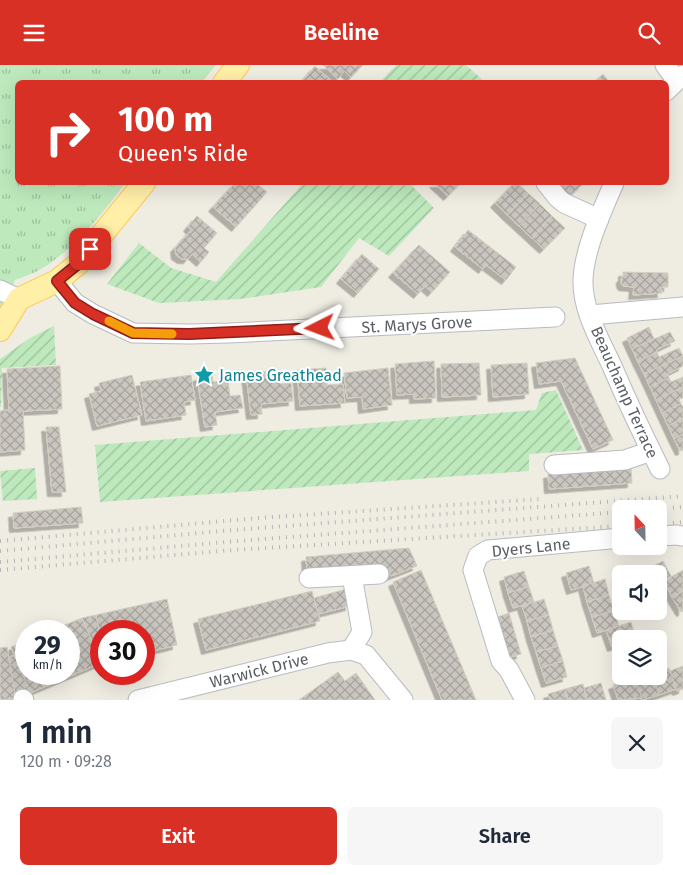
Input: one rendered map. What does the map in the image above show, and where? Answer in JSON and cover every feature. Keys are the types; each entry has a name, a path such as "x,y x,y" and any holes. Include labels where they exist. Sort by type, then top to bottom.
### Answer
{"main road":[{"path":"226,80 238,65"},
{"path":"0,330 10,294 57,281 78,264 142,185"}],"street":[{"path":"665,65 675,82"},
{"path":"548,185 564,203 599,219"},
{"name":"Beauchamp Terrace","path":"613,185 599,219 584,267 584,291 590,315 660,469"},
{"name":"St. Marys Grove","path":"57,281 75,303 93,314 133,333 209,334 555,317"},
{"path":"590,315 683,307"},
{"path":"554,465 625,461 651,451"},
{"path":"668,535 683,537"},
{"name":"Dyers Lane","path":"525,700 510,670 501,661 486,617 473,570 478,556 488,549 612,539"},
{"path":"309,578 379,574"},
{"path":"352,576 362,632 351,650 366,655 382,672 403,700"},
{"name":"Warwick Drive","path":"143,699 328,653 351,650"}],"green space":[{"path":"0,65 216,65 204,80 15,80 15,185 123,185 78,240 41,269 15,280 0,310"},
{"path":"396,65 466,65 483,80 382,80"},
{"path":"301,185 411,185 434,208 389,256 359,238 321,287 240,299 159,303 107,284 139,243 171,268 216,282"},
{"path":"54,326 56,365 2,368 0,407 0,359 30,338"},
{"path":"556,390 583,450 529,454 529,471 100,502 95,445 536,410 542,393"},
{"path":"35,468 37,499 3,501 0,471"}],"building":[{"path":"323,65 363,65 351,77 344,71 338,79"},
{"path":"315,66 331,80 303,80"},
{"path":"603,74 608,80 596,80"},
{"path":"233,185 258,185 267,192 236,227 213,207"},
{"path":"436,185 459,185 448,196"},
{"path":"512,185 519,185 528,193 507,215 495,203"},
{"path":"558,185 582,185 566,199 556,187"},
{"path":"528,193 540,204 519,226 507,215"},
{"path":"540,204 552,216 532,238 519,226"},
{"path":"197,216 217,233 204,248 209,252 201,262 192,254 188,259 182,259 176,255 175,248 191,230 188,227"},
{"path":"552,216 565,228 544,249 532,238"},
{"path":"468,230 516,267 506,280 486,265 483,269 455,247"},
{"path":"419,245 450,272 432,292 425,286 418,294 393,273"},
{"path":"362,254 379,269 358,293 341,279"},
{"path":"623,272 668,273 668,287 661,287 662,293 633,295 634,287 623,286 621,283"},
{"path":"649,327 654,339 632,349 627,338"},
{"path":"670,332 675,341 656,350 657,352 638,362 632,349"},
{"path":"679,348 683,356 644,374 638,362 657,352 659,357"},
{"path":"683,356 683,366 667,374 669,378 650,387 644,374"},
{"path":"575,358 613,440 593,449 561,381 539,384 536,363"},
{"path":"434,361 436,398 414,399 414,394 397,395 395,364"},
{"path":"479,363 481,395 442,397 441,364"},
{"path":"527,363 529,394 493,397 491,365"},
{"path":"60,366 62,409 23,411 25,450 0,452 0,411 9,410 7,369"},
{"path":"326,368 327,385 343,384 345,403 300,406 297,370"},
{"path":"388,368 392,405 363,409 362,397 347,398 344,373"},
{"path":"279,370 280,384 291,383 293,401 261,404 262,414 251,415 246,374"},
{"path":"212,374 213,382 228,380 230,396 240,395 243,408 215,412 217,425 205,427 197,377"},
{"path":"132,375 142,415 97,426 89,394 101,391 99,383"},
{"path":"191,375 195,400 184,402 186,415 146,421 140,382"},
{"path":"683,377 683,387 656,400 650,387 669,378 671,382"},
{"path":"683,387 683,398 679,399 681,404 662,413 656,400"},
{"path":"681,404 683,407 683,418 668,426 662,413"},
{"path":"683,418 683,434 674,439 668,426"},
{"path":"46,427 59,427 66,492 52,492"},
{"path":"683,434 683,450 680,451 674,439"},
{"path":"631,467 632,483 549,489 548,474"},
{"path":"81,507 83,523 14,528 13,513"},
{"path":"409,548 417,566 391,576 386,567 307,572 306,557"},
{"path":"663,561 665,565 655,565"},
{"path":"589,566 594,583 571,590 566,573"},
{"path":"667,568 671,576 667,578"},
{"path":"421,570 476,700 442,700 393,582"},
{"path":"683,570 683,591 672,597 667,587 667,579"},
{"path":"524,571 529,587 508,593 504,577"},
{"path":"605,579 609,595 587,602 583,586"},
{"path":"529,587 534,602 513,608 508,593"},
{"path":"346,589 350,606 318,614 314,598"},
{"path":"312,591 320,621 206,650 198,619"},
{"path":"683,591 683,611 681,612 672,597"},
{"path":"609,595 612,612 592,617 587,602"},
{"path":"167,599 177,645 155,650 155,620 97,620 96,615"},
{"path":"544,599 549,615 527,621 522,606"},
{"path":"612,612 612,620 617,620 619,626 597,633 592,617"},
{"path":"509,613 521,654 507,658 495,618"},
{"path":"96,615 97,620 90,620 90,637 82,618"},
{"path":"549,615 553,630 531,637 527,621"},
{"path":"82,618 90,637 90,668 80,672 80,620 77,620"},
{"path":"631,622 633,630 612,630 612,647 606,630"},
{"path":"553,630 558,646 536,652 531,637"},
{"path":"15,645 15,657 11,647"},
{"path":"558,646 563,661 541,668 536,652"},
{"path":"7,647 16,698 0,700 0,648"},
{"path":"15,655 15,685 27,685 30,693 15,695 9,657"},
{"path":"563,661 567,677 546,683 541,668"},
{"path":"683,666 683,689 677,691 670,671"},
{"path":"669,668 676,689 659,695 656,685 667,685 667,669"},
{"path":"338,672 345,681 356,673 375,700 299,700"},
{"path":"601,683 606,700 587,700 584,688"},
{"path":"583,684 587,700 568,700 565,689"},
{"path":"27,685 49,685 30,693"},
{"path":"613,685 637,685 642,698 618,700"},
{"path":"637,685 656,685 659,695 642,700"},
{"path":"565,689 568,700 550,700 548,694"}],"railway":[{"path":"0,551 233,530 683,496"},
{"path":"0,541 259,518 541,499"},
{"path":"668,508 683,507"},
{"path":"0,562 237,541 612,513"},
{"path":"668,523 683,522"},
{"path":"0,570 233,550 612,527"}],"slow traffic":[{"path":"109,321 133,333 172,334"}],"place":[{"name":"James Greathead","path":"204,375"}],"route":[{"path":"90,249 78,264 57,281 75,303 93,314 133,333 229,333 320,328"}]}
